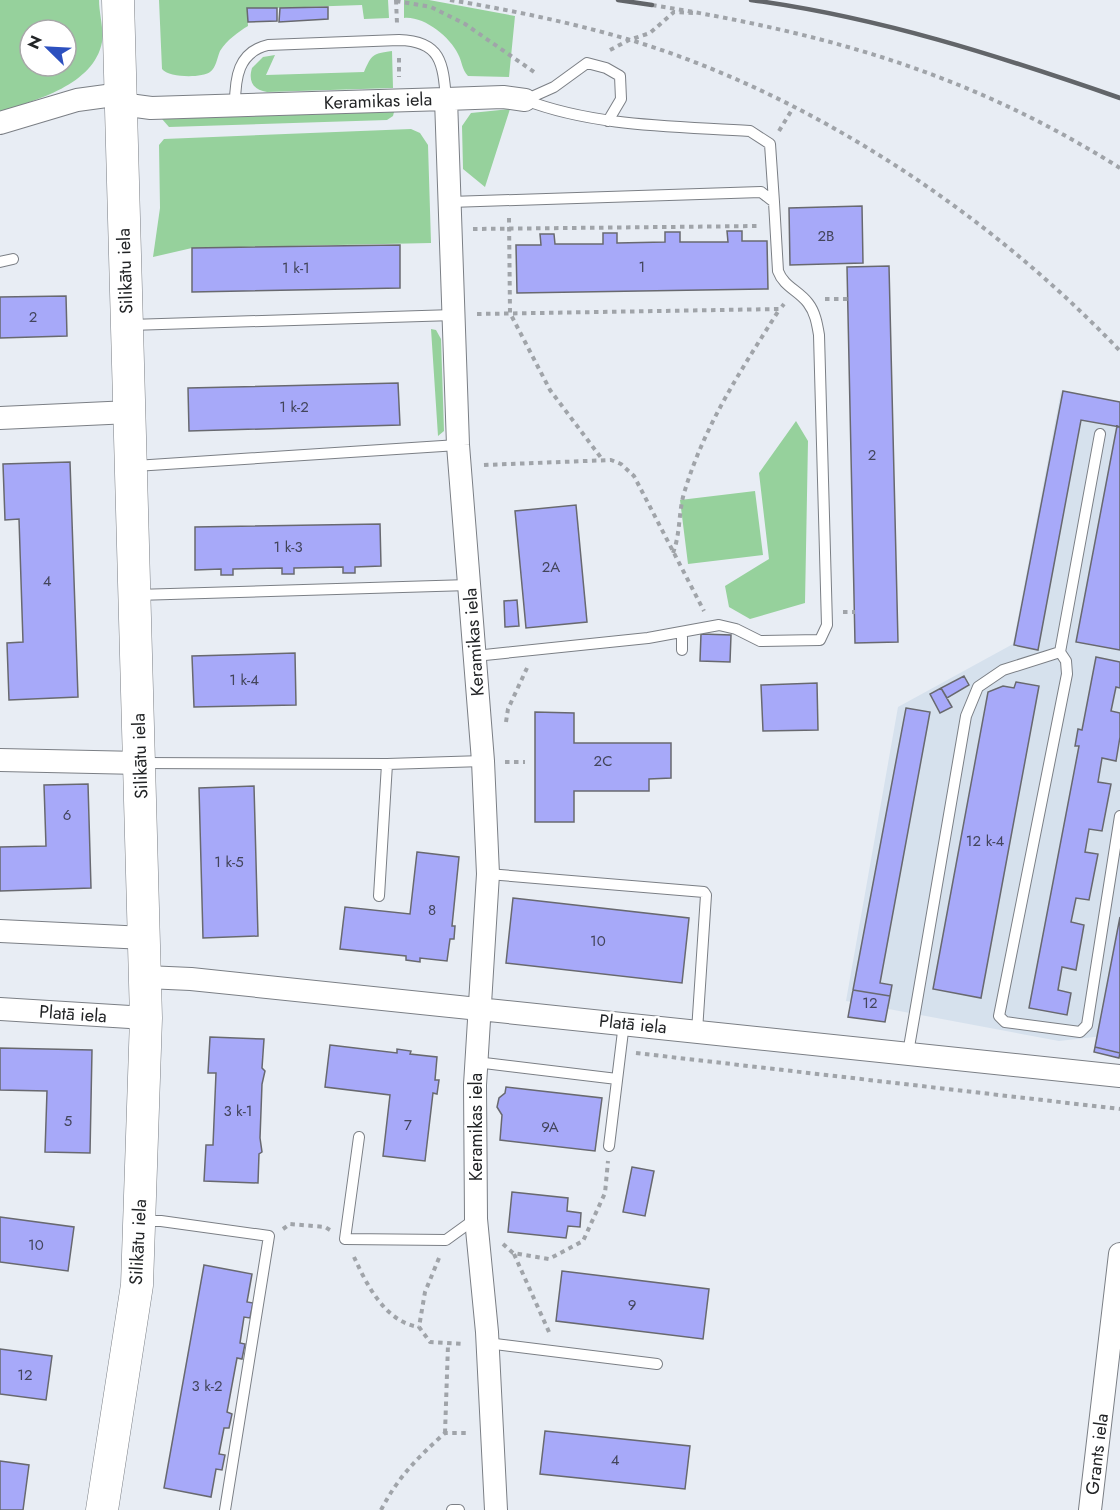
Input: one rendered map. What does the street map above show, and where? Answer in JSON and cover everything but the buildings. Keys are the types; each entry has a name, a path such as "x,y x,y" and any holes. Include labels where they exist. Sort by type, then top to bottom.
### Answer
{"main road":[{"name":"Silikātu iela","path":"102,1510 137,1285 146,1018 118,0"}],"street":[{"name":"Keramikas iela","path":"0,123 77,100 121,99 151,108 446,99 459,456 483,761 488,874 476,1062 476,1219 487,1344 496,1510"},
{"path":"446,99 525,100"},
{"path":"0,418 130,412"},
{"path":"0,760 140,763"},
{"path":"0,931 145,938"},
{"name":"Platā iela","path":"146,977 191,979 479,1007 1120,1076"},
{"name":"Platā iela","path":"0,1009 146,1018"},
{"name":"Grants iela","path":"1090,1510 1120,1254"}],"lane":[{"path":"235,105 236,80 241,63 256,48 268,45 399,40 414,41 431,47 444,69 446,99"},
{"path":"525,100 554,87 587,63 620,75 621,99 608,121"},
{"path":"475,656 682,633 719,625 736,629 760,641 820,640 827,625 819,335 815,315 807,301 782,281 778,271 770,144 750,131 608,121 543,107 525,100"},
{"path":"450,202 761,192 774,202"},
{"path":"0,262 13,259"},
{"path":"127,326 454,315"},
{"path":"1101,434 1059,652 1066,662 1067,674 999,1016 1005,1022 1080,1032 1088,1025 1120,816"},
{"path":"131,466 459,456"},
{"path":"135,595 469,585"},
{"path":"682,633 682,650"},
{"path":"908,1053 966,716 978,687 1003,670 1059,652"},
{"path":"140,763 387,764 483,761"},
{"path":"379,896 387,764"},
{"path":"488,874 704,892 706,895 697,1030"},
{"path":"609,1146 624,1023"},
{"path":"476,1062 617,1079"},
{"path":"359,1137 345,1239 446,1240 476,1219"},
{"path":"140,1221 161,1221 269,1236 225,1510"},
{"path":"487,1344 657,1364"},
{"path":"452,1510 459,1510"}],"path":[{"path":"399,100 396,0 432,6 465,24 554,87"},
{"path":"450,0 504,9 628,40 710,70 793,108 884,159 938,194 1053,286 1120,351"},
{"path":"652,5 717,15 826,39 914,66 1010,107 1120,168"},
{"path":"587,63 628,40 650,33 674,12 717,15"},
{"path":"770,144 793,108"},
{"path":"508,200 510,313 550,390 603,460"},
{"path":"451,229 776,225"},
{"path":"673,553 680,534 684,490 721,404 791,290"},
{"path":"454,315 666,313 780,309"},
{"path":"459,456 603,460 621,464 634,476 699,605 719,625"},
{"path":"505,730 508,709 521,677 538,649"},
{"path":"620,1052 1120,1109"},
{"path":"513,1253 549,1258 583,1241 605,1193 609,1146"},
{"path":"476,1219 513,1253 546,1323 556,1351"},
{"path":"269,1236 290,1224 325,1227 345,1239 372,1294 406,1325 419,1327 430,1342 448,1345 487,1344"},
{"path":"419,1327 425,1292 446,1240"},
{"path":"446,1433 448,1345"},
{"path":"381,1510 394,1485 412,1462 446,1433 493,1434"}],"shaded area":[{"path":"1061,391 1120,402 1120,1039 1094,1037 1059,1041 846,1001 898,707 1013,644"}],"green space":[{"path":"0,0 99,0 102,42 97,57 88,69 76,80 62,89 0,112"},
{"path":"159,0 388,0 389,18 364,19 362,5 247,9 248,26 223,47 212,70 206,74 186,76 171,74 162,69"},
{"path":"404,0 429,0 515,16 509,77 468,76 454,47 443,35 420,20 404,18"},
{"path":"392,51 393,88 267,92 255,87 251,81 252,68 263,57 275,55 266,75 364,72 373,56"},
{"path":"510,109 485,187 463,169 462,126 471,113"},
{"path":"394,112 393,116 387,120 169,127 162,119"},
{"path":"411,129 420,133 428,145 431,243 192,248 153,257 160,208 159,145 164,139"},
{"path":"431,329 436,330 441,339 444,431 438,436"},
{"path":"796,421 808,441 805,603 750,619 729,607 725,586 769,559 759,473"},
{"path":"755,491 763,555 688,564 680,500"}],"railway":[{"path":"618,0 652,5"},
{"path":"751,0 798,7 892,27 1029,67 1120,98"}]}
